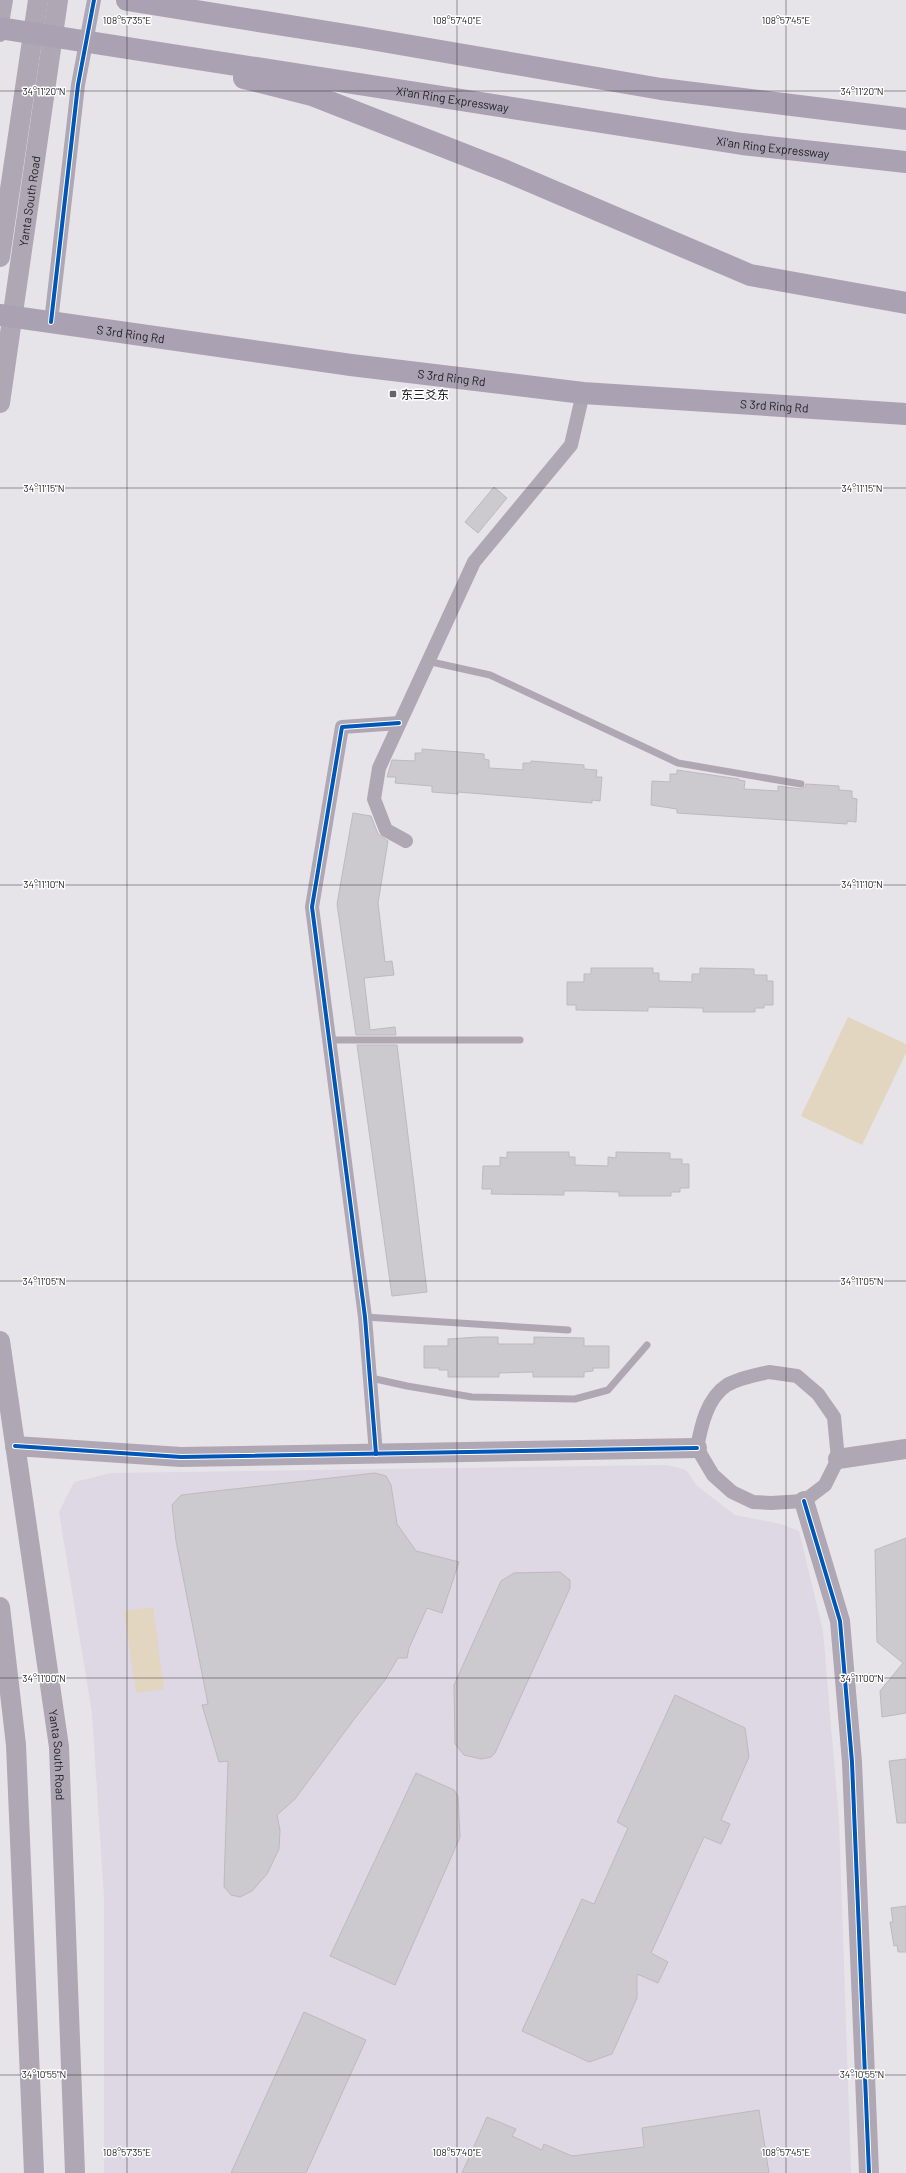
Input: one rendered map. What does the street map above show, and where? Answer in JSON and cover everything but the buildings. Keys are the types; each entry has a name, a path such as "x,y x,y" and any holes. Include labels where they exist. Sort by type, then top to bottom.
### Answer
{"highway":[{"path":"126,0 359,37 660,89 906,119"},
{"name":"Xi'an Ring Expressway","path":"0,28 360,83 742,144 906,162"},
{"path":"121,47 312,95 506,171 750,275 906,303"},
{"name":"S 3rd Ring Rd","path":"6,316 343,364 583,393 906,414"}],"main road":[{"name":"Yanta South Road","path":"0,257 38,0"},
{"name":"Yanta South Road","path":"0,403 6,316 58,0"},
{"name":"Yanta South Road","path":"0,1341 59,1747 75,2173"},
{"path":"15,1446 181,1457 697,1448"},
{"path":"838,1459 906,1449"},
{"path":"804,1501 840,1621 852,1762 869,2173"},
{"path":"0,1607 16,1744 34,2173"}],"street":[{"path":"0,35 6,0"},
{"path":"51,322 78,85 94,0"},
{"path":"406,841 386,830 374,799 379,768 427,661 474,562 571,445 583,393"},
{"path":"376,1454 366,1317 312,907 342,727 399,724"},
{"path":"769,1372 798,1376 818,1394 834,1417 838,1459 825,1486 804,1501 771,1504 753,1502 732,1492 713,1475 697,1448 702,1423 714,1399 727,1385 769,1372"}],"lane":[{"path":"427,661 490,675 678,763 801,784"},
{"path":"330,1040 520,1040"},
{"path":"366,1317 568,1330"},
{"path":"371,1378 406,1386 472,1397 575,1399 608,1390 646,1345"}],"shaded area":[{"path":"848,1017 906,1044 906,1053 862,1145 801,1116"},
{"path":"667,1465 686,1470 697,1486 735,1515 781,1524 799,1531 823,1631 839,1821 851,2173 104,2173 104,1898 92,1713 59,1512 74,1482 111,1473"},
{"path":"153,1607 164,1689 136,1693 124,1611"}],"cycle path":[{"path":"51,322 78,85 94,0"},
{"path":"376,1454 365,1317 312,907 342,727 399,723"},
{"path":"15,1446 181,1457 697,1448"},
{"path":"804,1501 840,1621 852,1762 869,2173"}],"place":[{"name":"东三爻东","path":"393,394"}]}
